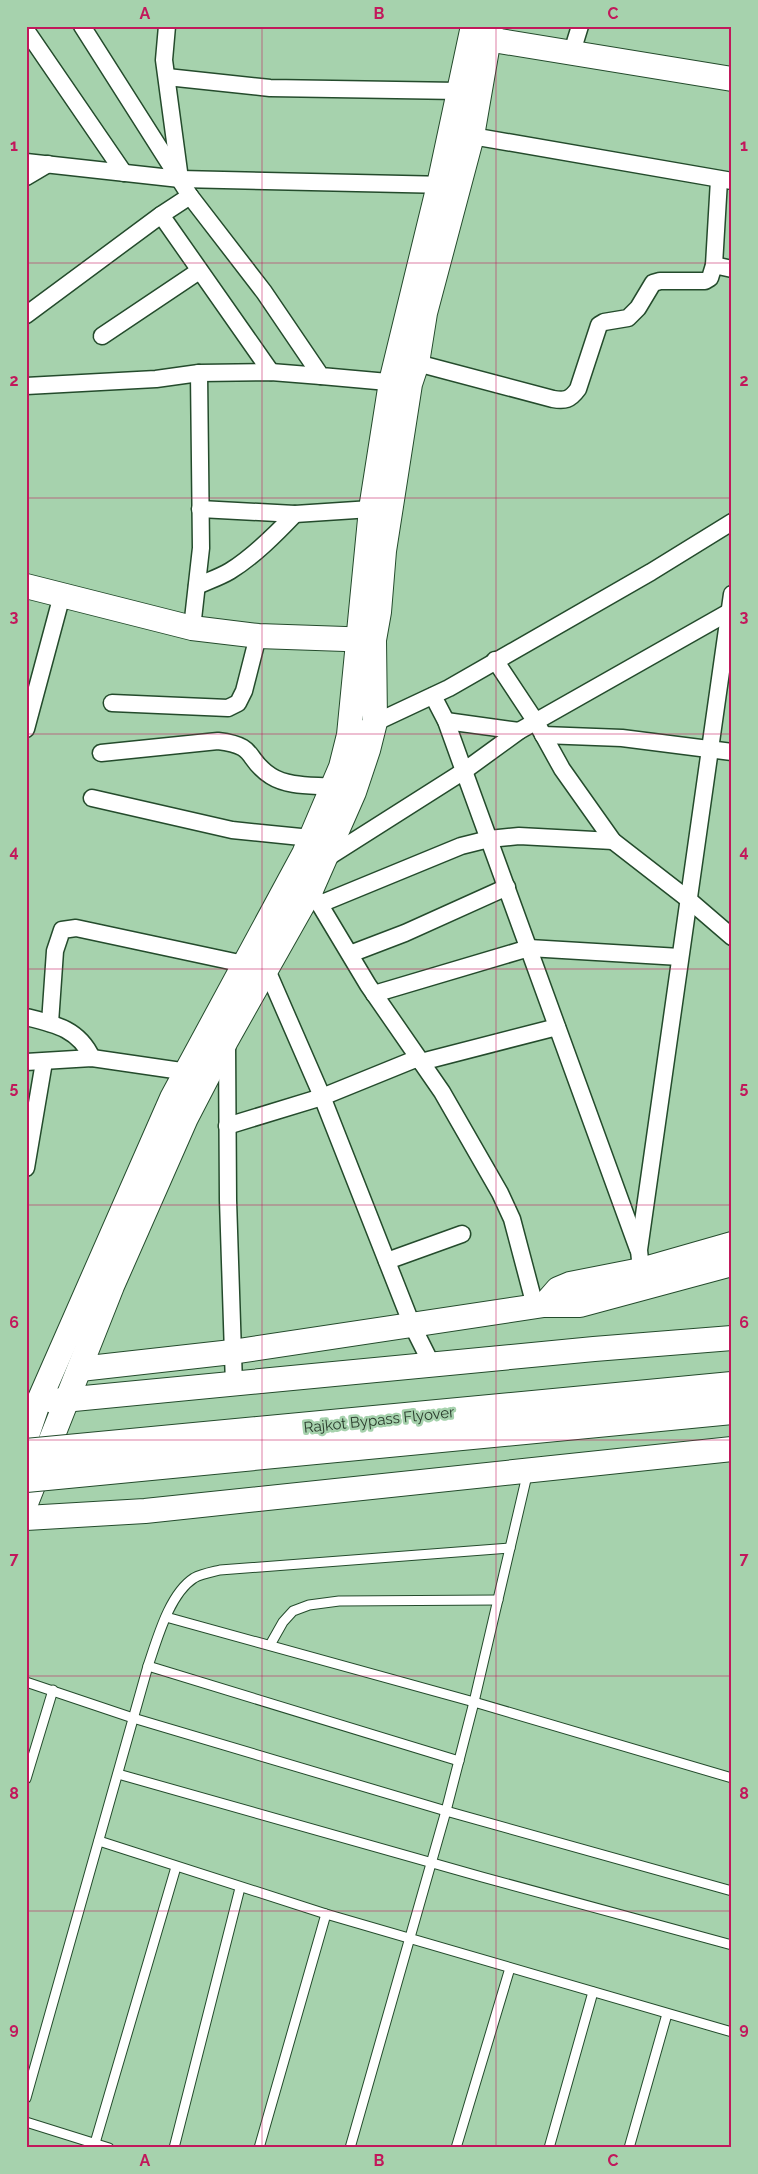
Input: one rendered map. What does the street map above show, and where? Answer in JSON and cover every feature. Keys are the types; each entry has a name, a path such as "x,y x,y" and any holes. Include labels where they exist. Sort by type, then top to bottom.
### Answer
{"highway":[{"name":"Rajkot Bypass Flyover","path":"26,1453 732,1386"},
{"name":"Rajkot Bypass Flyover","path":"26,1478 732,1410"}],"street":[{"path":"82,26 190,196 264,292 321,376"},
{"path":"167,26 164,60 180,179"},
{"path":"572,52 580,26"},
{"path":"26,30 124,172"},
{"path":"481,32 572,52 732,79"},
{"path":"376,552 371,509 406,376 425,313 449,185 459,91 481,32"},
{"path":"26,1438 32,1403 159,1126 185,1072 304,854 341,767 349,735 366,640 376,552 406,376 449,185 472,136 479,89 481,32"},
{"path":"167,78 270,88 459,91"},
{"path":"26,386 156,380 199,373 271,372 321,376 406,376 563,400 572,398 578,389 599,325 604,322 628,318 638,308 653,282 705,281 710,278 714,265 725,181 472,136"},
{"path":"26,162 180,179 449,185"},
{"path":"26,177 48,164"},
{"path":"26,315 161,215 190,196"},
{"path":"161,215 271,372"},
{"path":"714,265 732,269"},
{"path":"102,336 199,271"},
{"path":"192,628 201,548 199,373"},
{"path":"200,509 295,514 371,509"},
{"path":"197,586 229,572 246,560 270,540 295,514"},
{"path":"349,735 433,696 650,572 732,522"},
{"path":"26,586 192,628 258,636 366,640"},
{"path":"641,1270 680,957 732,594"},
{"path":"26,729 62,595"},
{"path":"540,729 729,612"},
{"path":"112,703 228,708 238,703 244,691 258,636"},
{"path":"26,1503 120,1268 186,1118 227,1039 267,970 316,897 327,858 354,792 375,722 366,640"},
{"path":"495,660 540,729 562,769 613,841 689,900 732,937"},
{"path":"433,696 446,721 529,948 641,1270"},
{"path":"446,721 519,730 540,729 732,752"},
{"path":"327,858 464,771 519,730"},
{"path":"101,753 218,741 233,743 246,748 270,776 282,782 333,787"},
{"path":"92,798 232,830 311,838"},
{"path":"316,897 461,846 489,839 519,836 613,841"},
{"path":"350,954 405,933 506,887"},
{"path":"316,897 374,994 442,1092 500,1193 512,1220 539,1306"},
{"path":"50,1023 55,951 62,930 76,928 244,964"},
{"path":"374,994 529,948 680,957"},
{"path":"267,970 322,1098 412,1325 432,1365"},
{"path":"26,1017 50,1023 77,1036 86,1044 92,1058"},
{"path":"227,1126 322,1098 419,1060 557,1026"},
{"path":"227,1039 227,1126 234,1385"},
{"path":"26,1062 92,1058 210,1074"},
{"path":"26,1168 44,1062"},
{"path":"387,1261 462,1234"},
{"path":"80,1368 232,1352 539,1306 558,1289 570,1284 641,1270 732,1244"},
{"path":"641,1270 732,1264"},
{"path":"32,1403 234,1385 594,1348 732,1338"},
{"path":"26,1518 145,1511 732,1449"}],"lane":[{"path":"350,2148 446,1811 474,1702 528,1471"},
{"path":"26,2098 148,1666 166,1617 180,1592 194,1578 220,1570 510,1548"},
{"path":"270,1645 283,1622 293,1611 310,1605 339,1601 498,1600"},
{"path":"166,1617 474,1702 732,1778"},
{"path":"148,1666 459,1761"},
{"path":"26,1682 133,1718 446,1811 732,1891"},
{"path":"26,1779 53,1690"},
{"path":"118,1774 732,1945"},
{"path":"98,1841 326,1914 732,2032"},
{"path":"95,2143 176,1867"},
{"path":"174,2148 240,1888"},
{"path":"259,2148 326,1914"},
{"path":"456,2148 510,1968"},
{"path":"549,2148 592,1992"},
{"path":"629,2148 667,2014"},
{"path":"26,2122 110,2148"}]}
